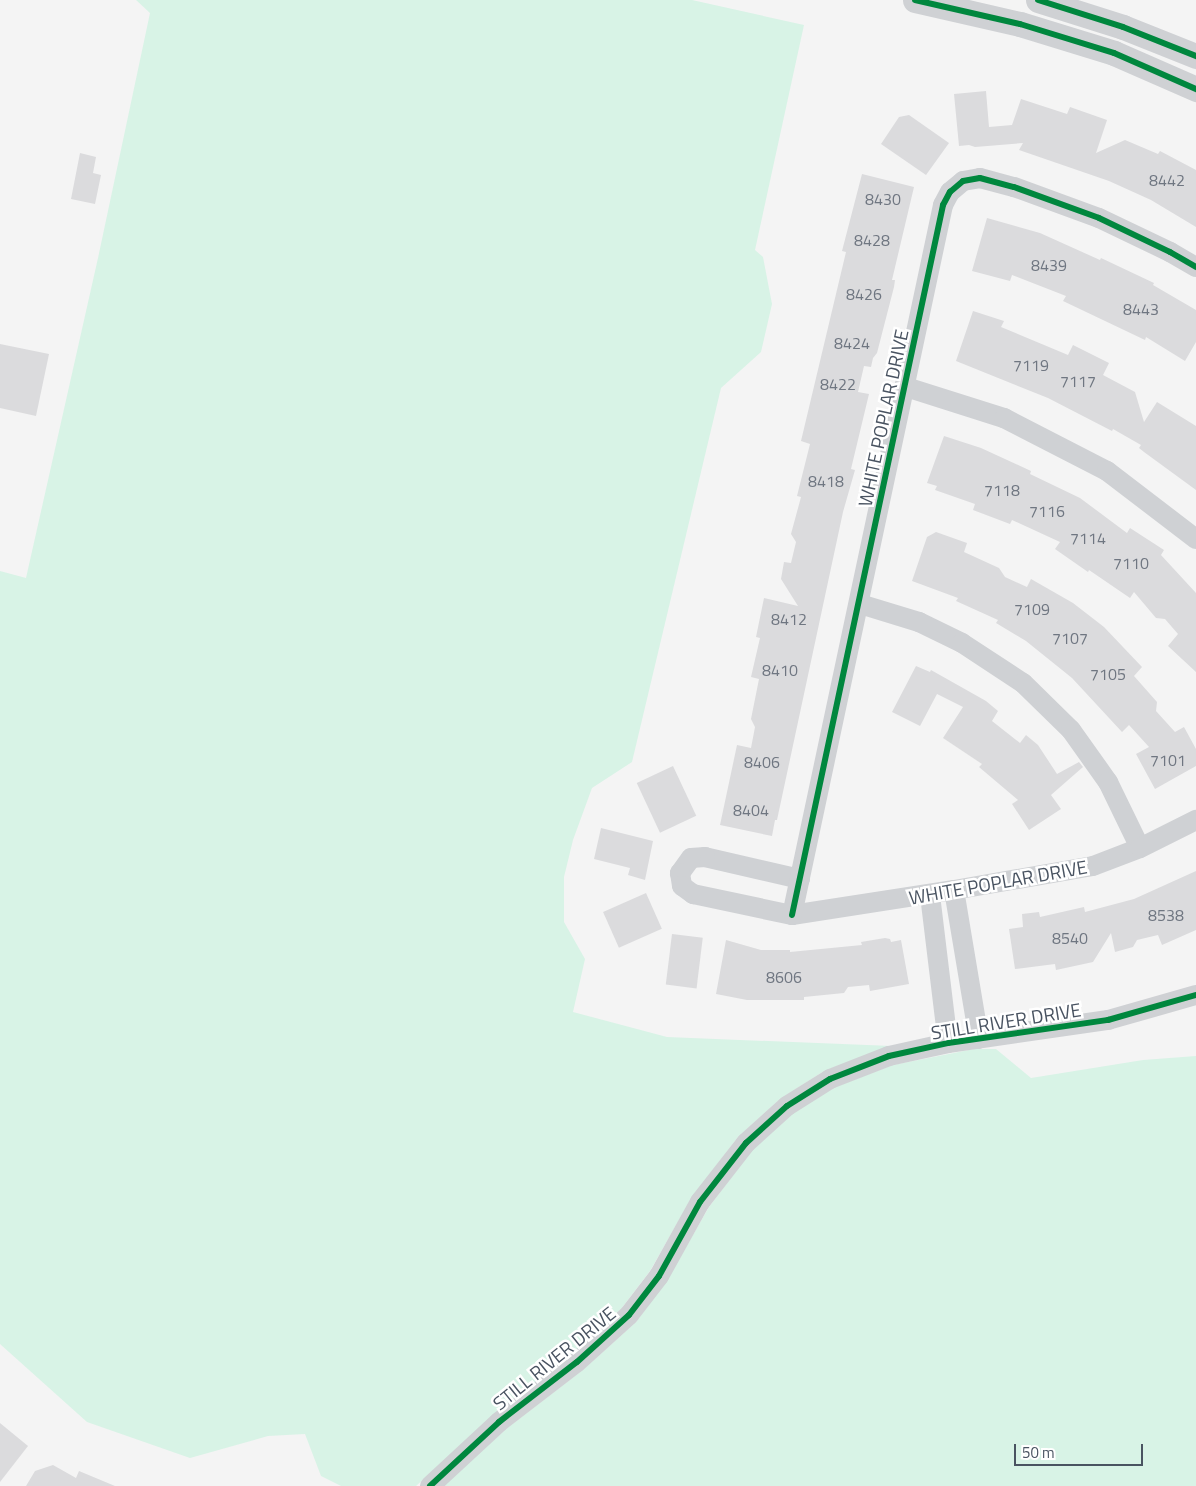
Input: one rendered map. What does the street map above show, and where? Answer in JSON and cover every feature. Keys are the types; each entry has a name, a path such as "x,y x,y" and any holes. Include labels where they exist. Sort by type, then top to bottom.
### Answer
{"street":[{"path":"915,0 1020,24 1114,53 1196,89"},
{"path":"1038,0 1123,27 1196,56"},
{"name":"WHITE POPLAR DRIVE","path":"792,915 860,604 943,205 950,192 963,181 980,178 1014,187 1099,218 1170,252 1196,267"},
{"path":"906,387 1004,418 1107,471 1196,539"},
{"path":"860,604 919,622 936,630 962,643 1023,683 1077,738 1108,782 1140,848"},
{"name":"WHITE POPLAR DRIVE","path":"800,879 705,857 690,858 680,873 682,886 693,894 792,915 1093,866 1140,848 1196,820"},
{"path":"954,890 979,1039"},
{"path":"930,894 948,1043"},
{"path":"940,978 968,973"},
{"name":"STILL RIVER DRIVE","path":"430,1486 499,1422 578,1362 629,1315 658,1276 700,1202 746,1143 787,1106 830,1079 889,1056 948,1043 1108,1020 1196,995"}],"green space":[{"path":"136,0 692,0 804,25 755,250 763,257 772,304 761,352 721,388 632,762 592,788 573,840 564,877 564,922 585,959 573,1012 667,1037 892,1046 824,1071 780,1099 738,1137 692,1197 650,1271 621,1309 571,1356 492,1416 416,1486 341,1486 321,1476 305,1434 268,1436 190,1458 87,1422 0,1344 0,571 26,578 98,258 150,13"},
{"path":"974,1049 996,1049 1031,1078 1143,1060 1196,1056 1196,1486 443,1486 506,1429 584,1369 636,1322 667,1280 709,1207 753,1149 794,1112 835,1087 893,1065"}],"building":[{"path":"986,91 989,127 1012,125 1021,99 1067,114 1070,107 1107,120 1096,153 1125,140 1158,154 1160,151 1196,170 1196,227 1151,200 1109,181 1019,150 1023,143 975,147 969,145 959,146 954,94"},
{"path":"909,115 949,143 926,175 881,144 899,117"},
{"path":"80,153 96,157 93,173 101,175 95,204 71,199"},
{"path":"862,174 914,187 892,280 895,280 894,287 877,353 873,358 871,367 864,366 858,392 869,394 851,469 855,470 843,512 772,836 720,825 737,745 751,748 755,727 751,719 759,679 751,677 760,638 756,637 764,598 798,606 781,579 784,562 791,563 796,542 791,534 801,497 797,496 810,444 801,441 846,252 842,251"},
{"path":"987,218 1040,233 1100,260 1101,258 1154,283 1153,285 1196,310 1196,342 1185,361 1146,337 1145,340 1063,301 1066,296 1012,275 1010,281 972,271"},
{"path":"973,311 1004,321 1001,327 1068,355 1073,345 1109,363 1103,375 1135,392 1144,422 1157,402 1196,426 1196,490 1139,448 1141,445 1113,429 1112,431 1048,398 956,361"},
{"path":"0,344 49,354 36,416 0,408"},
{"path":"944,436 981,448 1031,471 1030,474 1080,498 1127,533 1130,528 1164,550 1161,555 1196,593 1196,672 1168,646 1178,634 1165,619 1156,618 1134,592 1130,598 1089,570 1088,572 1055,549 1060,542 1012,520 1010,524 973,510 975,504 935,490 937,486 927,483"},
{"path":"936,532 967,543 964,552 999,568 1005,577 1027,587 1031,579 1073,603 1104,627 1142,667 1134,676 1157,702 1156,711 1175,732 1184,727 1196,749 1196,766 1155,789 1136,754 1149,747 1129,725 1122,732 1072,678 1026,641 996,623 998,620 956,601 958,598 912,581 927,537"},
{"path":"916,666 930,672 931,670 986,701 998,711 992,721 1020,743 1026,735 1038,745 1057,774 1079,762 1083,767 1051,795 1061,809 1029,830 1012,804 1018,800 979,767 982,764 943,738 963,707 937,694 920,726 892,712"},
{"path":"673,766 696,816 660,833 637,783"},
{"path":"601,828 653,841 645,880 628,875 630,868 594,859"},
{"path":"1196,871 1196,930 1162,945 1158,935 1137,940 1133,947 1115,952 1111,933 1093,962 1056,970 1055,964 1015,969 1009,929 1023,927 1022,914 1039,912 1040,917 1084,907 1085,912 1134,899"},
{"path":"646,893 662,929 619,948 603,912"},
{"path":"672,934 703,938 697,988 666,985"},
{"path":"885,938 890,939 891,942 901,940 909,984 870,991 869,985 848,987 844,993 804,997 804,1000 747,1000 716,994 726,940 761,950 790,950 790,952 862,945 861,942"},
{"path":"0,1423 28,1446 0,1482"},
{"path":"53,1465 76,1478 79,1471 115,1486 26,1486 35,1471"}],"cycle path":[{"path":"915,0 1020,24 1114,53 1196,89"},
{"path":"1038,0 1123,27 1196,56"},
{"path":"792,915 943,205 950,192 963,181 980,178 1014,187 1099,218 1170,252 1196,267"},
{"path":"430,1486 499,1422 577,1362 629,1315 659,1276 700,1202 746,1143 787,1106 830,1079 889,1056 948,1043 1108,1020 1196,995"}]}
